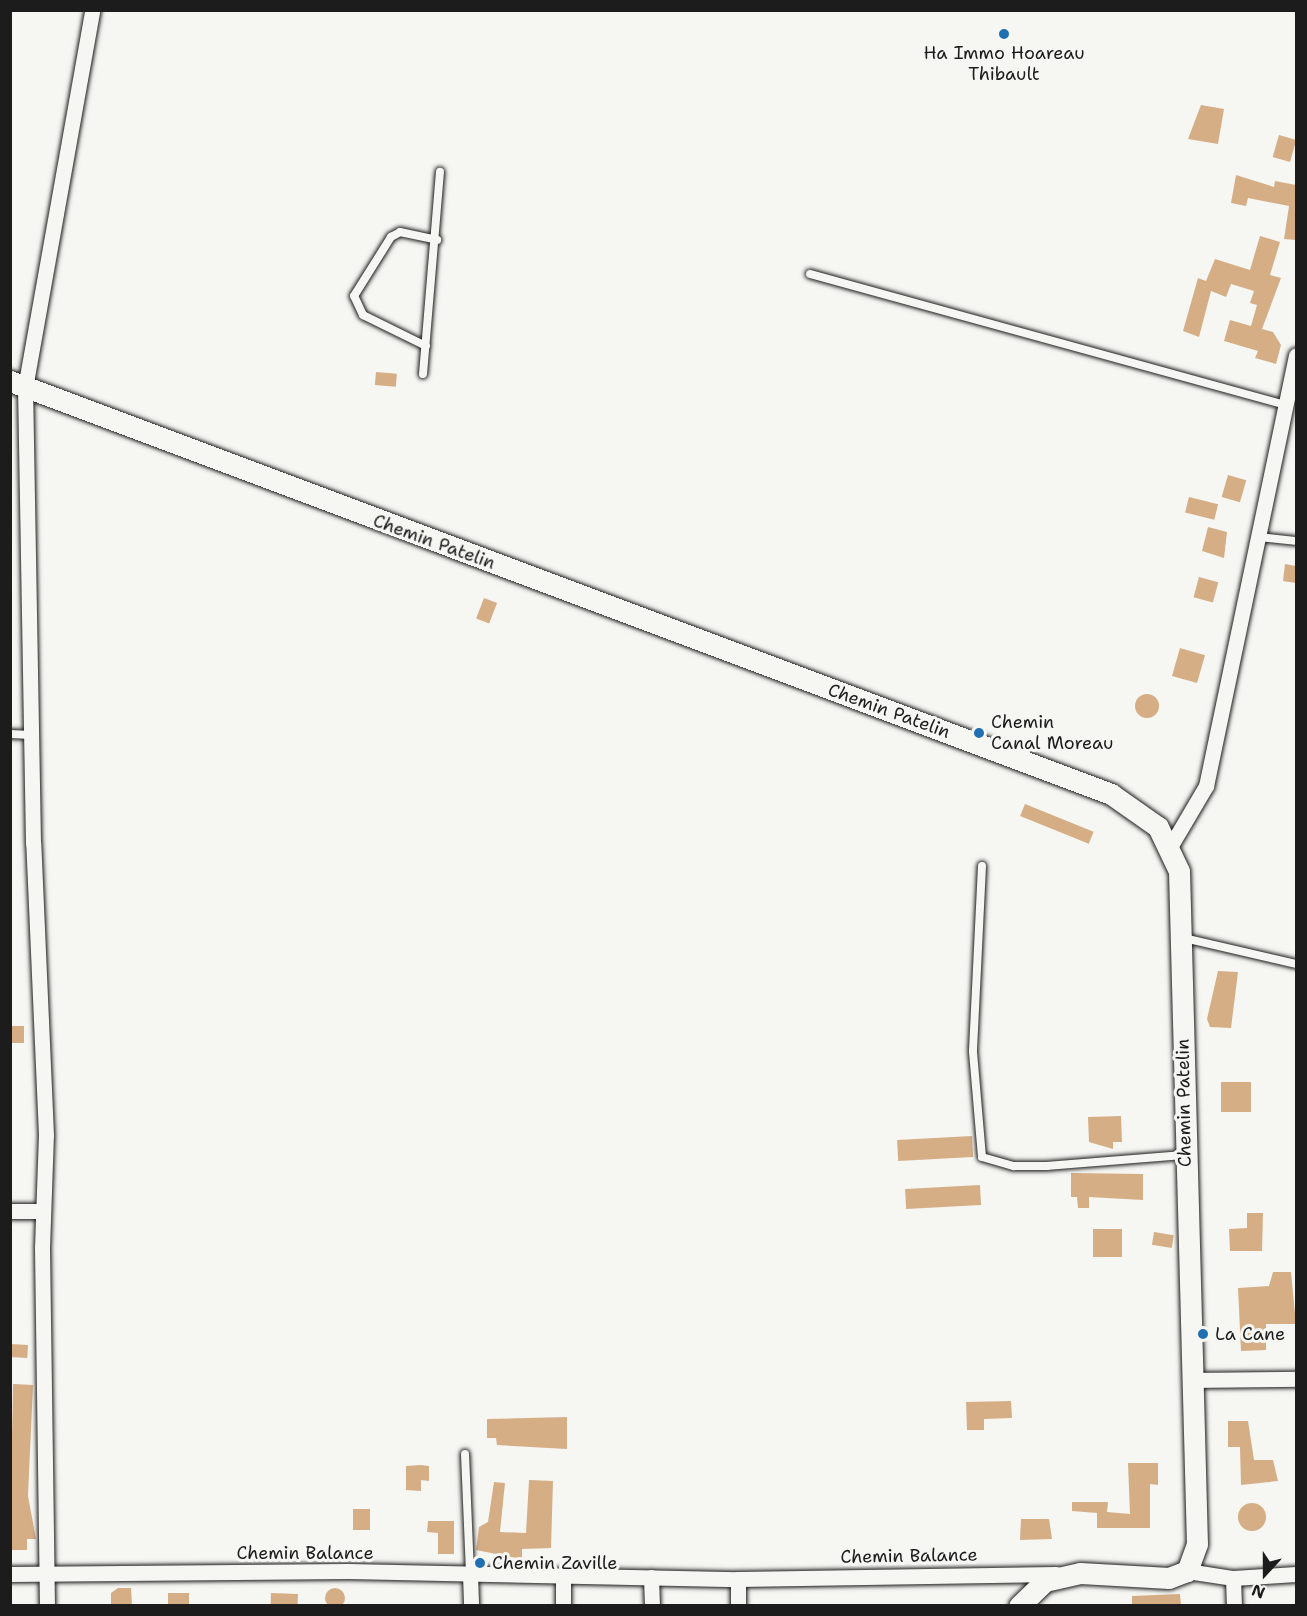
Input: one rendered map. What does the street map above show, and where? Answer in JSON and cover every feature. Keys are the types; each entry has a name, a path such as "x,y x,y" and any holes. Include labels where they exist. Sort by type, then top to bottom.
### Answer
{"main road":[{"name":"Chemin Patelin","path":"18,385 1111,794 1137,807 1170,847 1179,871 1183,938 1183,1155 1196,1380 1197,1544 1187,1571"},
{"path":"1019,1605 1045,1581 1080,1573 1169,1578 1187,1571"}],"street":[{"path":"47,1605 43,1211 46,1135 18,385 92,10"},
{"path":"1170,847 1206,786 1296,355"},
{"path":"10,1211 43,1211"},
{"path":"1196,1380 1296,1379"},
{"path":"1187,1571 1233,1578 1296,1574"},
{"name":"Chemin Balance","path":"10,1574 470,1574 738,1579 1080,1573"},
{"path":"470,1574 471,1605"},
{"path":"563,1575 563,1605"},
{"path":"651,1577 652,1605"},
{"path":"1233,1578 1234,1605"},
{"path":"738,1579 738,1605"}],"lane":[{"path":"423,374 437,240 441,172"},
{"path":"426,346 363,315 354,296 391,237 400,231 437,240"},
{"path":"810,274 1286,405"},
{"path":"1258,537 1296,541"},
{"path":"10,734 31,735"},
{"path":"982,866 973,1043 982,1157 1014,1166 1047,1166 1183,1155"},
{"path":"1183,938 1296,964"},
{"path":"465,1454 470,1574"}],"building":[{"path":"1201,105 1224,109 1218,144 1188,139"},
{"path":"1279,135 1296,140 1290,162 1273,157"},
{"path":"1236,175 1274,187 1275,181 1296,185 1296,240 1284,239 1289,206 1248,198 1246,206 1231,203"},
{"path":"1260,236 1280,242 1270,275 1281,278 1262,329 1273,332 1281,345 1276,364 1255,358 1258,351 1224,341 1230,320 1251,326 1257,305 1250,303 1254,291 1231,284 1226,297 1211,291 1199,337 1183,331 1198,278 1206,281 1215,259 1250,270"},
{"path":"376,372 397,374 396,387 375,385"},
{"path":"1228,475 1246,480 1240,502 1222,497"},
{"path":"1189,497 1218,504 1214,520 1185,513"},
{"path":"1208,527 1227,532 1224,558 1202,551"},
{"path":"1285,564 1296,566 1296,583 1283,581"},
{"path":"1199,577 1218,582 1213,602 1194,597"},
{"path":"484,598 497,603 489,624 476,619"},
{"path":"1180,648 1205,655 1197,683 1172,676"},
{"path":"1147,694 1152,695 1158,701 1158,711 1152,717 1147,718 1142,717 1136,711 1135,706 1136,701 1142,695"},
{"path":"1025,804 1094,832 1089,844 1020,816"},
{"path":"1218,971 1238,972 1231,1028 1210,1027 1207,1019"},
{"path":"10,1026 24,1026 24,1043 10,1043"},
{"path":"1221,1082 1251,1082 1251,1112 1221,1112"},
{"path":"1121,1116 1122,1142 1113,1142 1113,1149 1089,1142 1088,1117"},
{"path":"972,1136 973,1157 898,1161 897,1140"},
{"path":"1071,1173 1143,1174 1143,1200 1089,1197 1089,1208 1078,1208 1077,1197 1071,1197"},
{"path":"980,1185 981,1205 906,1209 905,1189"},
{"path":"1247,1213 1263,1213 1262,1251 1230,1251 1229,1229 1247,1228"},
{"path":"1093,1229 1122,1229 1122,1257 1093,1257"},
{"path":"1154,1232 1174,1235 1172,1248 1152,1245"},
{"path":"1273,1272 1291,1272 1296,1324 1266,1324 1266,1350 1241,1351 1238,1288 1269,1286"},
{"path":"10,1344 28,1345 27,1358 10,1357"},
{"path":"13,1384 33,1385 28,1496 36,1539 27,1539 27,1550 12,1550 10,1538"},
{"path":"1011,1401 1012,1418 984,1419 984,1430 967,1430 966,1402"},
{"path":"567,1417 567,1449 497,1445 496,1438 487,1438 487,1419"},
{"path":"1228,1421 1248,1421 1254,1460 1273,1460 1278,1481 1241,1485 1240,1447 1228,1447"},
{"path":"1128,1463 1158,1463 1158,1485 1150,1484 1150,1528 1097,1528 1097,1513 1072,1511 1072,1502 1108,1502 1107,1512 1130,1514"},
{"path":"406,1466 429,1466 429,1481 421,1480 421,1491 406,1490"},
{"path":"529,1480 553,1481 551,1548 522,1549 522,1559 476,1550 479,1527 488,1522 494,1482 505,1483 500,1532 526,1533"},
{"path":"1252,1503 1262,1507 1266,1517 1262,1527 1252,1531 1242,1527 1238,1517 1242,1507"},
{"path":"353,1509 370,1509 370,1530 353,1530"},
{"path":"1021,1519 1049,1519 1052,1539 1020,1540"},
{"path":"428,1521 454,1521 454,1554 438,1554 438,1533 427,1532"},
{"path":"118,1588 131,1588 132,1605 111,1605 111,1593"},
{"path":"335,1588 342,1591 345,1598 342,1605 335,1608 328,1605 325,1598 328,1591"},
{"path":"168,1593 189,1593 189,1605 168,1605"},
{"path":"271,1593 298,1594 298,1606 271,1605"},
{"path":"1180,1594 1181,1605 1132,1605 1132,1596"}],"place":[{"name":"Ha Immo Hoareau Thibault","path":"1004,34"},
{"name":"Chemin Canal Moreau","path":"979,733"},
{"name":"La Cane","path":"1203,1334"},
{"name":"Chemin Zaville","path":"480,1563"}]}
